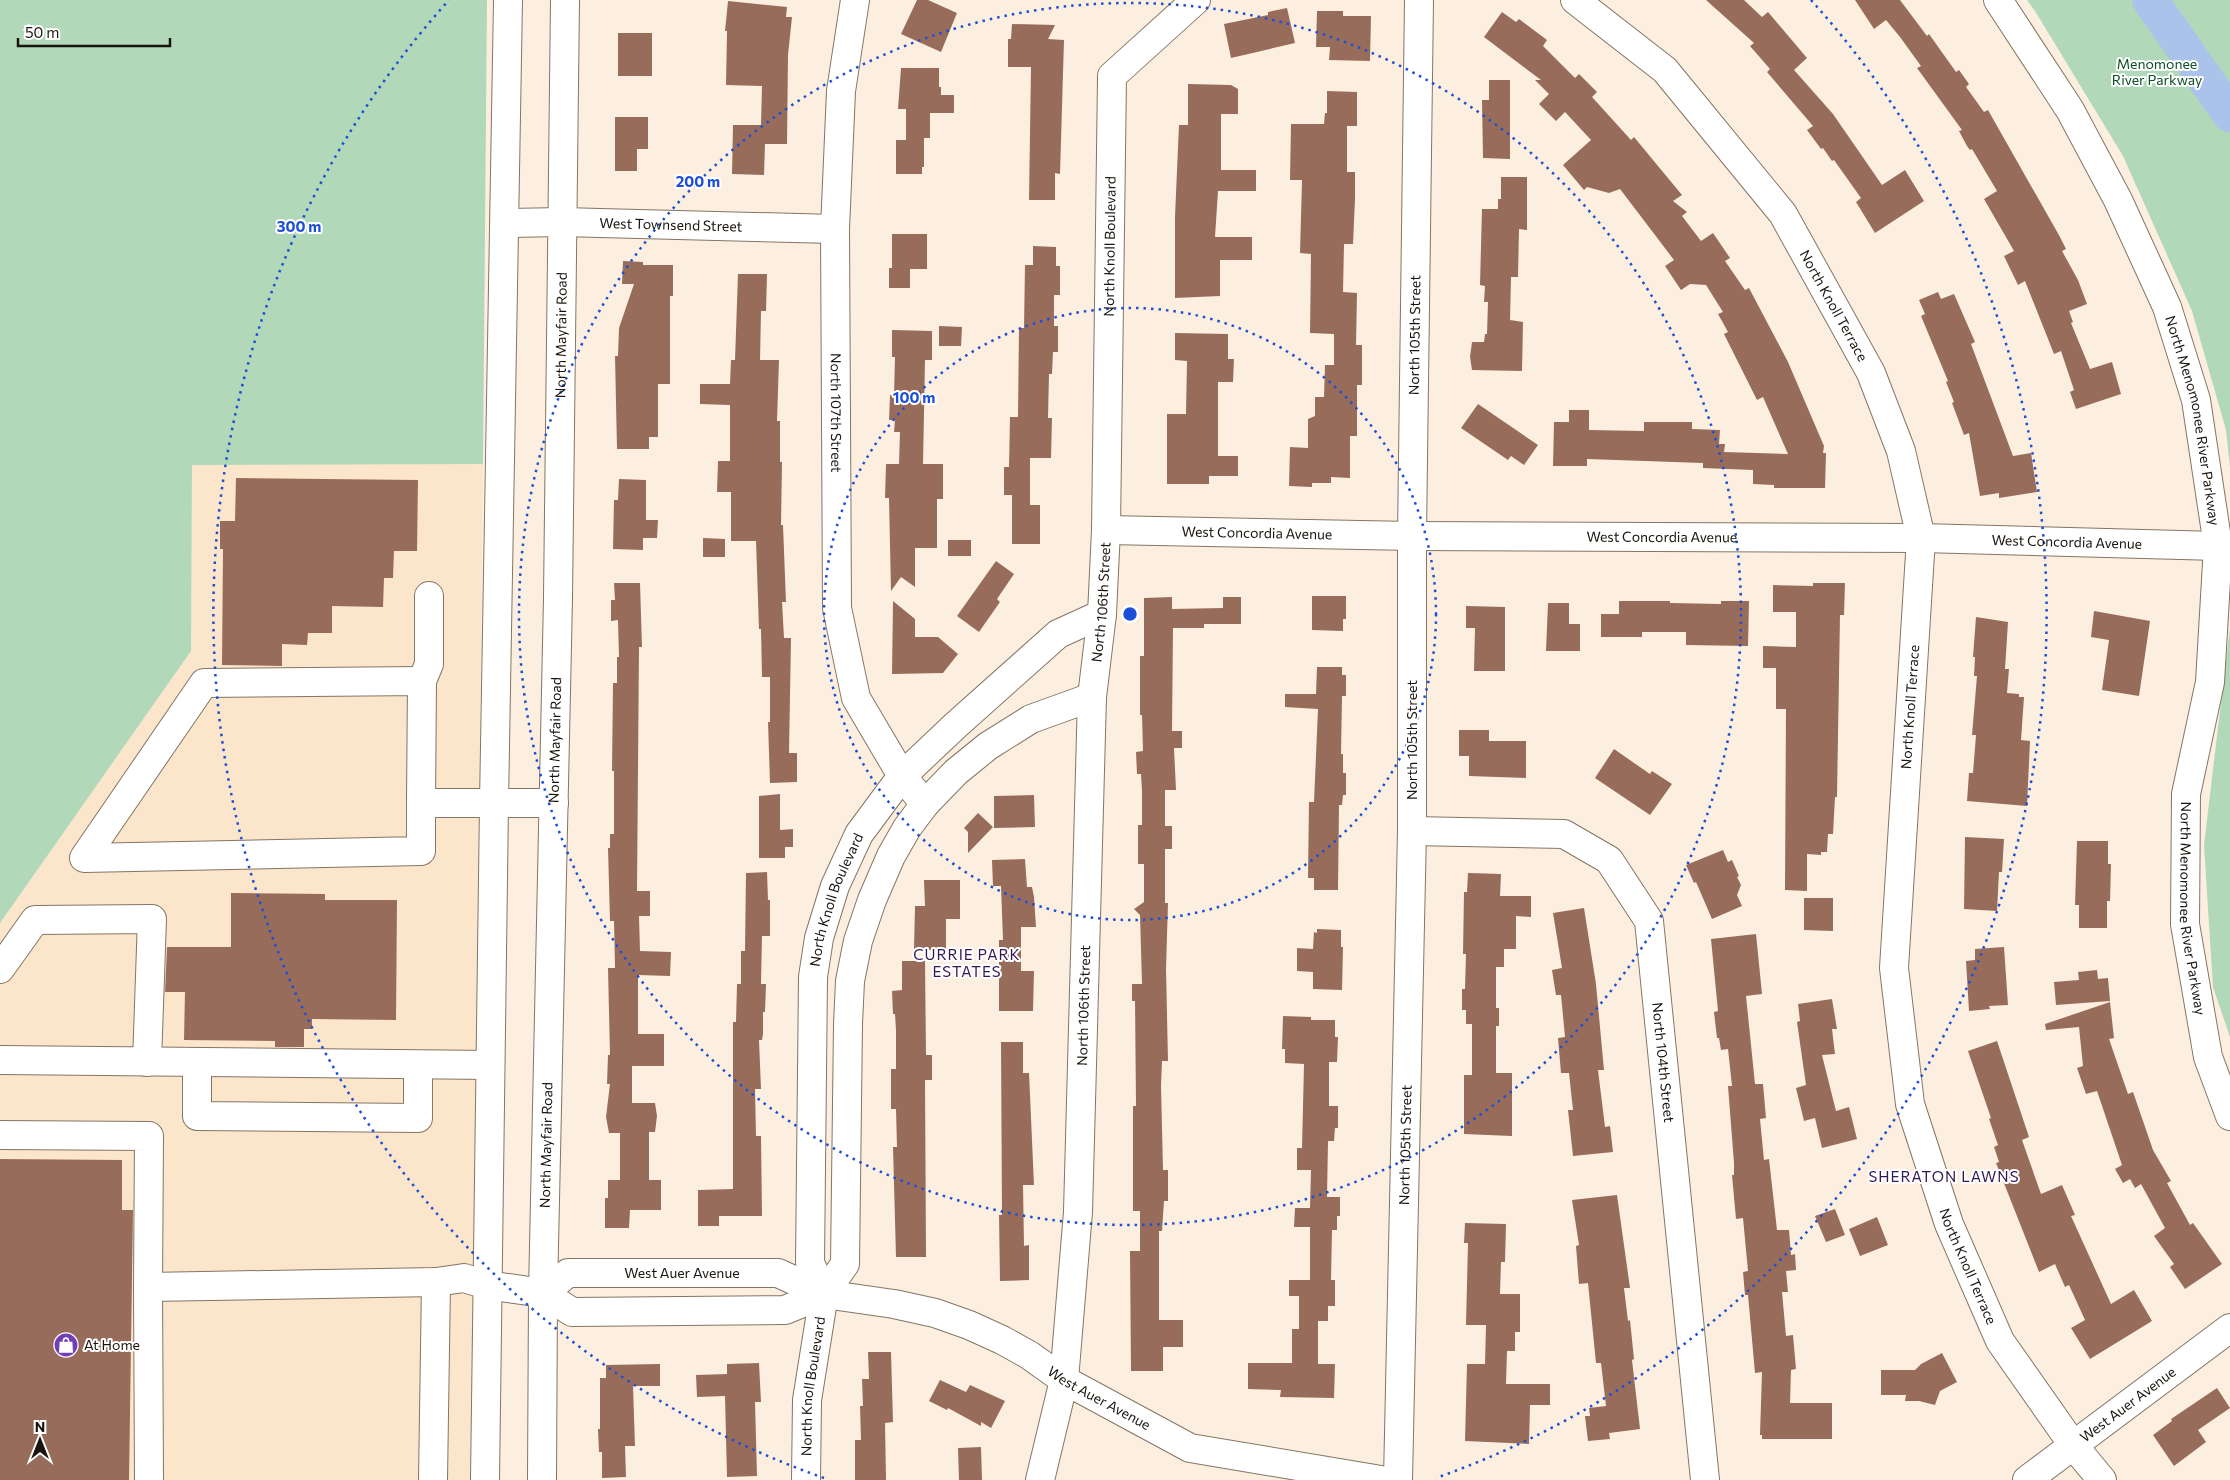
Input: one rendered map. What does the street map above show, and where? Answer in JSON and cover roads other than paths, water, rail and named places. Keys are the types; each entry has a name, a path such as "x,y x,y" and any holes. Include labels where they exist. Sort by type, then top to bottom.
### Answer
{"street":[{"path":"485,1480 494,803 506,223 508,0"},
{"name":"North Mayfair Road","path":"542,1480 543,1293 554,803 565,0"},
{"name":"North 107th Street","path":"855,0 841,91 835,229 837,608 856,698 902,776 925,804"},
{"name":"North Knoll Boulevard","path":"1106,530 1112,76 1196,0"},
{"name":"North 105th Street","path":"1398,1480 1412,831 1412,536 1419,0"},
{"name":"North Knoll Terrace","path":"1575,0 1665,70 1782,214 1871,373 1901,451 1921,538 1894,968 1910,1104 1948,1224 2000,1341 2073,1445 2102,1480"},
{"name":"North Menomonee River Parkway","path":"1998,0 2070,110 2118,200 2167,307 2196,400 2218,546 2210,682 2186,794 2185,924 2208,1057 2230,1116"},
{"name":"West Townsend Street","path":"506,223 562,222 835,229"},
{"name":"West Concordia Avenue","path":"1106,530 1412,536 1921,538 2218,546"},
{"name":"North 106th Street","path":"1040,1480 1064,1380 1078,1212 1092,697 1102,614 1106,530"},
{"path":"422,681 204,683 84,858 421,851 422,681 429,664 429,596"},
{"name":"North Knoll Boulevard","path":"824,1294 810,1263 813,977 818,938 835,886 859,834 902,776 1058,634 1102,614"},
{"name":"North Knoll Boulevard","path":"806,1480 807,1400 824,1294 845,1264 850,981 858,941 872,900 891,856 907,828 925,804 956,772 988,746 1030,719 1092,697"},
{"path":"421,803 554,803"},
{"name":"North 104th Street","path":"1412,831 1564,834 1609,860 1649,921 1705,1480"},
{"path":"0,969 35,920 152,919 147,1062"},
{"path":"0,1060 490,1065"},
{"path":"197,1063 197,1116 418,1118 418,1065"},
{"path":"0,1135 149,1136 148,1480"},
{"name":"West Auer Avenue","path":"543,1293 568,1273 778,1273 824,1294 894,1304 935,1313 969,1325 1028,1355 1064,1380 1190,1448 1381,1480"},
{"path":"148,1287 436,1282 464,1278 487,1285 543,1293 572,1312 785,1310 824,1294"},
{"path":"433,1480 436,1282"},
{"name":"West Auer Avenue","path":"2027,1480 2230,1328"}],"waterway":[{"path":"2150,0 2230,114"}],"place":[{"name":"At Home","path":"66,1345"}],"district":[{"name":"CURRIE PARK ESTATES","path":"967,964"},
{"name":"SHERATON LAWNS","path":"1944,1177"}],"park label":[{"name":"Menomonee River Parkway","path":"2157,72"}]}
